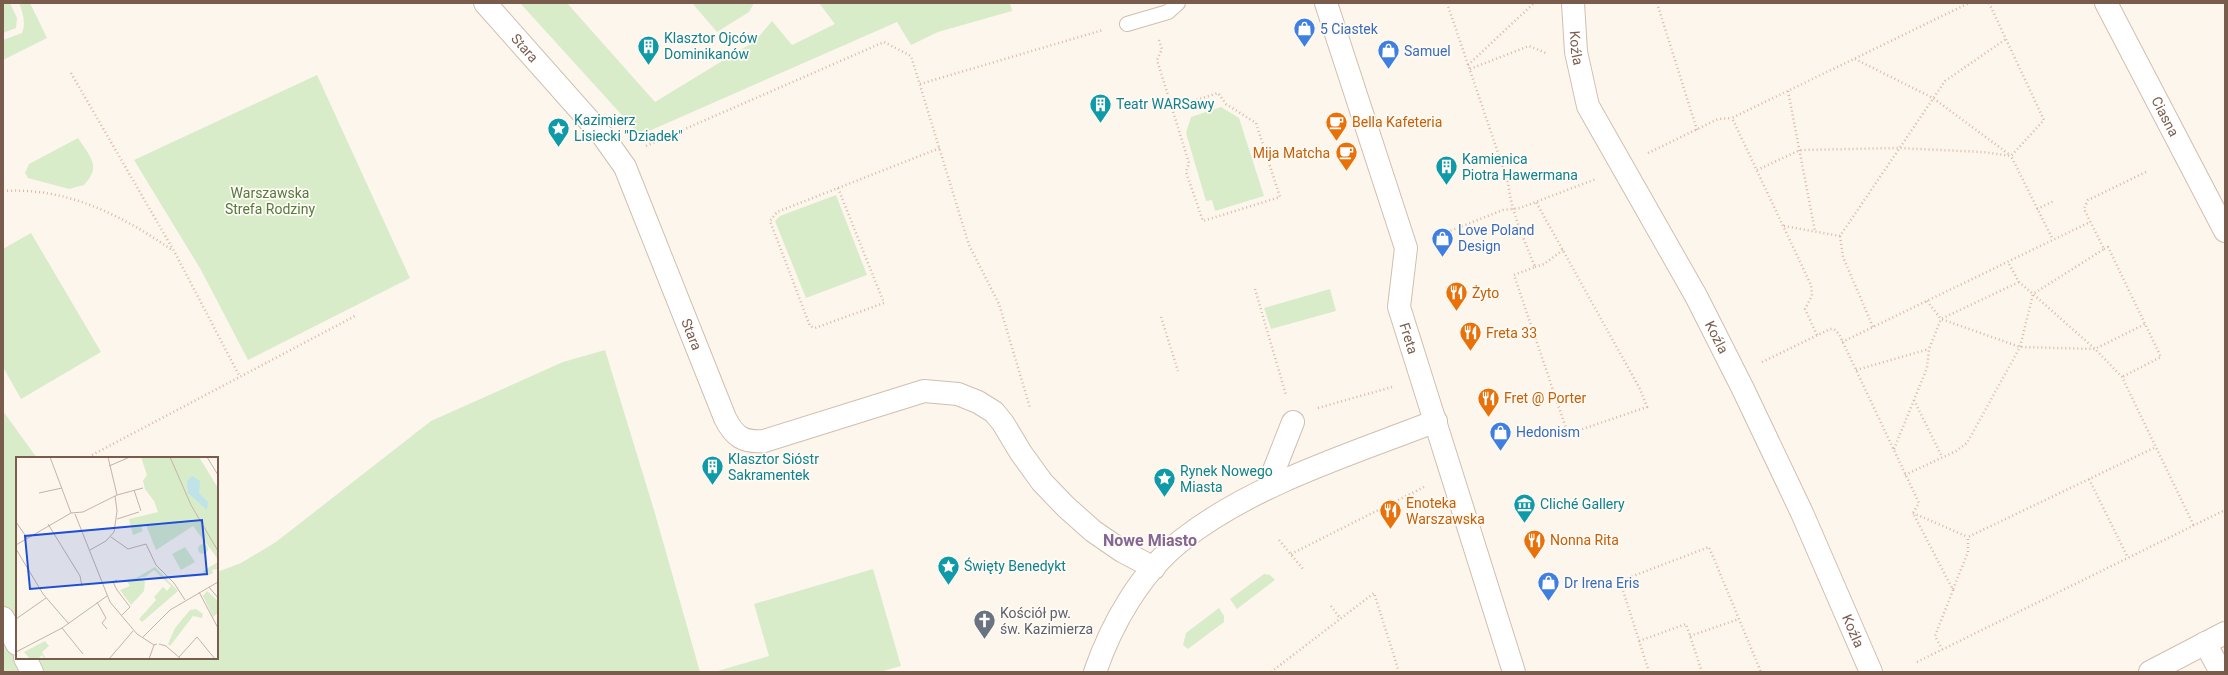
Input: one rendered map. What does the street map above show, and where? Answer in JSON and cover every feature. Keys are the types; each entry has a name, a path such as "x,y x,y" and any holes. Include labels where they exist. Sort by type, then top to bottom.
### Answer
{"street":[{"name":"Stara","path":"485,3 603,136 625,167 722,411 733,432 752,442 764,441 924,391 943,392 974,401 994,412 1003,423 1021,453 1042,482 1066,507 1105,539 1154,568"},
{"name":"Freta","path":"1326,3 1406,248 1399,307 1514,672"},
{"name":"Koźla","path":"1573,3 1576,52 1588,106 1696,296 1743,389 1802,513 1871,672"},
{"name":"Ciasna","path":"2106,3 2225,231"},
{"path":"1095,672 1115,624 1130,598 1154,568 1182,540 1267,488 1436,421"},
{"path":"1267,488 1293,422"},
{"path":"3,618 16,642"},
{"path":"2150,672 2225,633"},
{"path":"2205,643 2221,672"},
{"path":"26,659 32,672"}],"lane":[{"path":"1127,24 1168,12 1178,3"}],"path":[{"path":"1447,3 1508,182 1513,209 1534,267"},
{"path":"1468,65 1534,3"},
{"path":"1657,3 1697,130"},
{"path":"1644,155 1718,119 1732,118 1969,3"},
{"path":"1989,3 2044,120 2011,156"},
{"path":"1152,16 1162,49 1157,60 1189,163 1186,172 1203,221 1280,197 1256,123 1226,104 1218,93 1172,108"},
{"path":"920,84 1127,24"},
{"path":"1873,327 1843,257 1840,236 1945,80 2006,40"},
{"path":"646,147 884,42 911,56 969,245 999,304 1032,414"},
{"path":"1470,70 1529,46 1561,60 1576,52"},
{"path":"1855,58 1933,98 2011,156 2053,240"},
{"path":"71,73 174,251 240,377"},
{"path":"1788,91 1815,231"},
{"path":"1732,118 1811,285 1812,296 1805,309 1817,335"},
{"path":"838,188 884,303 815,328 810,326 770,221 777,212 838,188 940,148"},
{"path":"1757,170 1800,150 1899,148 1983,152 2011,156"},
{"path":"2104,249 2084,209 2088,200 2146,172"},
{"path":"1428,240 1503,210 1513,209 1536,202 1601,178"},
{"path":"3,191 20,190 46,192 88,203 141,229 174,251"},
{"path":"2037,209 2054,201"},
{"path":"1536,202 1563,250 1640,389 1647,407 1568,434 1514,275 1544,264 1563,250"},
{"path":"1842,342 2090,222"},
{"path":"1784,226 1840,236"},
{"path":"1905,474 1942,457 1967,443 2020,347 2033,294 2108,247 2161,357 2122,377"},
{"path":"2008,262 2019,282 2095,349 2122,377 2194,526"},
{"path":"1893,449 1927,368 1929,349 1940,319 2019,282"},
{"path":"1255,289 1287,398"},
{"path":"1927,301 1940,319 2020,347 2095,349 2145,324"},
{"path":"92,455 355,316"},
{"path":"1161,317 1178,371"},
{"path":"1760,363 1817,335 1834,329 1856,370 1918,503 1913,513"},
{"path":"1856,370 1929,349"},
{"path":"1313,409 1392,387"},
{"path":"1914,400 1942,457"},
{"path":"1913,513 1968,537 2156,447"},
{"path":"2089,479 2128,558"},
{"path":"1290,554 1424,487"},
{"path":"1917,662 2225,510"},
{"path":"1913,513 1953,590"},
{"path":"1942,649 1935,636 1968,552 1968,537"},
{"path":"1279,540 1303,569"},
{"path":"1649,672 1620,581 1709,547 1761,672"},
{"path":"1271,672 1374,593 1399,672"},
{"path":"1331,606 1340,618"},
{"path":"1690,636 1739,619"},
{"path":"1639,641 1686,624 1702,672"}],"green space":[{"path":"3,3 10,3 17,18 16,28 3,33"},
{"path":"19,3 30,3 47,38 3,60 3,40 22,33 24,26 24,18"},
{"path":"520,3 567,3 655,102 755,41 772,21 792,45 835,24 819,3 1010,3 1012,11 938,32 911,45 897,22 640,135"},
{"path":"692,3 754,3 749,12 717,32"},
{"name":"Warszawska Strefa Rodziny","path":"317,75 410,278 248,360 201,270 134,160"},
{"path":"1221,107 1239,118 1264,196 1215,211 1212,200 1206,201 1186,133 1191,117"},
{"path":"78,138 90,156 93,167 89,178 84,185 69,189 28,178 25,173 29,164"},
{"path":"836,195 867,275 806,298 775,221 780,216"},
{"path":"31,233 101,352 21,399 3,367 3,249"},
{"path":"1330,289 1336,311 1271,329 1264,308"},
{"path":"605,350 654,510 700,672 3,672 3,411 36,457 16,457 16,659 218,659 218,572 241,563 276,542 431,421 563,362"},
{"path":"873,569 901,666 880,672 714,672 769,656 754,604"},
{"path":"1264,574 1270,575 1275,580 1237,609 1230,599"},
{"path":"1219,608 1224,616 1224,622 1188,649 1183,645 1186,633"}],"place":[{"name":"5 Ciastek","path":"1304,48"},
{"name":"Klasztor Ojców Dominikanów","path":"648,66"},
{"name":"Samuel","path":"1389,70"},
{"name":"Teatr WARSawy","path":"1101,124"},
{"name":"Bella Kafeteria","path":"1336,142"},
{"name":"Kazimierz Lisiecki \"Dziadek\"","path":"558,148"},
{"name":"Mija Matcha","path":"1346,172"},
{"name":"Kamienica Piotra Hawermana","path":"1447,186"},
{"name":"Love Poland Design","path":"1442,258"},
{"name":"Żyto","path":"1456,312"},
{"name":"Freta 33","path":"1471,352"},
{"name":"Fret @ Porter","path":"1489,418"},
{"name":"Hedonism","path":"1501,452"},
{"name":"Klasztor Sióstr Sakramentek","path":"712,486"},
{"name":"Rynek Nowego Miasta","path":"1164,498"},
{"name":"Cliché Gallery","path":"1525,524"},
{"name":"Enoteka Warszawska","path":"1391,530"},
{"name":"Nonna Rita","path":"1535,560"},
{"name":"Święty Benedykt","path":"949,586"},
{"name":"Dr Irena Eris","path":"1548,602"},
{"name":"Kościół pw. św. Kazimierza","path":"984,640"}],"district":[{"name":"Nowe Miasto","path":"1150,540"}]}
